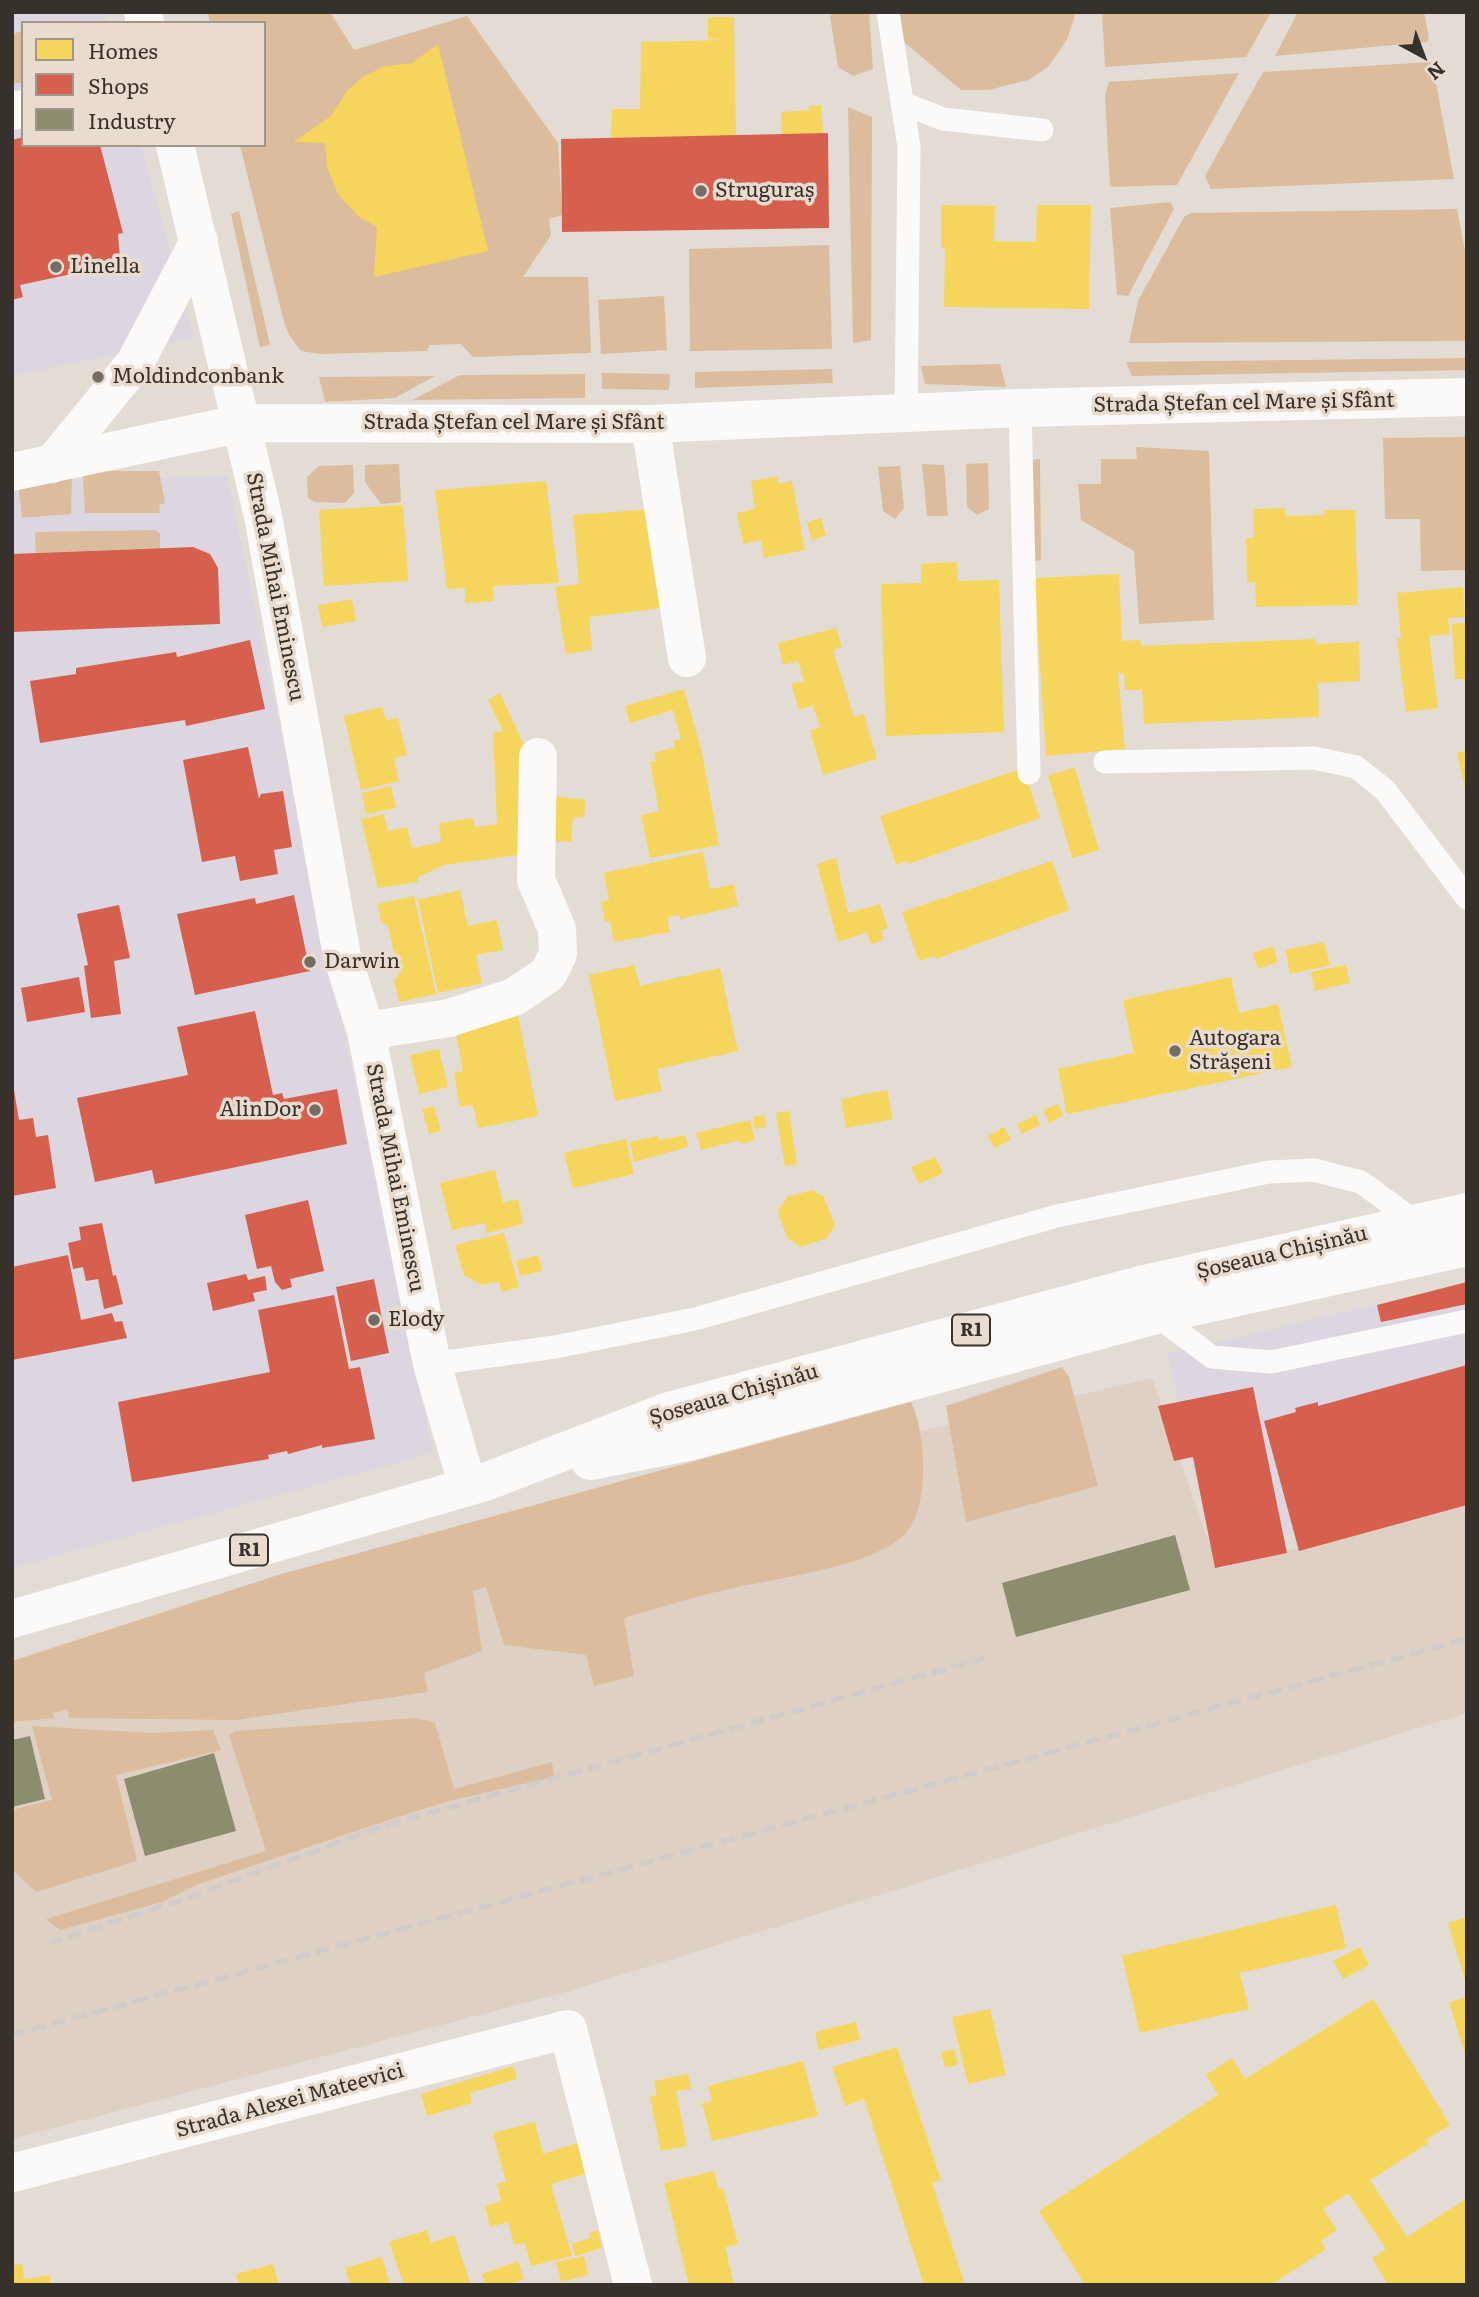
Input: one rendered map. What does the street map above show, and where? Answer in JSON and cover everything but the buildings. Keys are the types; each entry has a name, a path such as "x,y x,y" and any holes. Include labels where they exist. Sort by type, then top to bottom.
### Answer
{"main road":[{"name":"Strada Mihai Eminescu","path":"176,147 263,516 342,956 366,1031 432,1364 477,1484"},
{"path":"52,464 135,363 199,241"},
{"name":"Strada Ștefan cel Mare și Sfânt","path":"12,472 243,423 650,424 1020,408 1467,397"},
{"path":"650,424 687,658"},
{"path":"366,1031 449,1018 514,997 548,974 558,954 557,929 536,880 538,757"},
{"name":"Șoseaua Chișinău","path":"12,1619 477,1484 669,1411 1140,1285 1467,1212"},
{"path":"477,1484 692,1441 1156,1315 1467,1247"},
{"name":"Strada Alexei Mateevici","path":"12,2173 568,2029 632,2285"}],"lane":[{"path":"888,12 909,147 906,413"},
{"path":"902,103 943,119 1042,130"},
{"path":"1020,408 1029,773"},
{"path":"1105,762 1314,758 1356,768 1385,790 1467,898"},
{"path":"432,1364 555,1347 695,1319 1057,1216 1269,1172 1314,1170 1361,1182 1417,1223"},
{"path":"1156,1315 1212,1357 1271,1362 1467,1321"}],"shaded area":[{"path":"12,12 104,12 106,21 21,21 21,147 142,147 194,338 12,376"},
{"path":"208,12 330,12 354,50 467,16 558,143 562,215 549,219 551,235 523,277 588,277 591,353 473,357 461,344 430,345 427,351 320,354 301,351 289,335 284,322 240,147 266,147 266,21 210,21"},
{"path":"835,12 869,12 873,69 853,76 838,67 830,16"},
{"path":"896,12 1076,12 1067,40 1048,67 1028,80 989,90 961,90 904,42"},
{"path":"1102,12 1271,12 1246,57 1105,67"},
{"path":"1298,12 1424,12 1429,38 1427,42 1275,56"},
{"path":"21,32 21,82 12,84 12,34"},
{"path":"1432,62 1454,179 1211,189 1205,176 1263,72"},
{"path":"1239,73 1177,185 1110,187 1105,96 1109,82"},
{"path":"848,107 872,117 871,340 853,343"},
{"path":"1170,202 1174,209 1128,296 1117,295 1110,208"},
{"path":"1457,209 1467,261 1467,341 1129,343 1138,301 1184,217 1191,213"},
{"path":"239,211 270,345 260,347 231,214"},
{"path":"829,245 832,349 690,351 689,249"},
{"path":"664,296 667,350 601,354 598,300"},
{"path":"1467,358 1467,370 1132,376 1126,362"},
{"path":"1000,364 1006,387 925,384 921,366"},
{"path":"832,369 833,383 695,388 695,372"},
{"path":"602,373 670,374 669,390 602,389"},
{"path":"585,374 585,398 412,400 460,375"},
{"path":"435,376 395,398 325,402 319,377"},
{"path":"1467,437 1467,570 1421,571 1420,519 1385,519 1383,438"},
{"path":"1136,447 1209,451 1214,620 1139,624 1134,551 1081,520 1078,484 1101,484 1101,459 1137,459"},
{"path":"1040,459 1041,560 1030,562 1025,461"},
{"path":"988,463 989,509 977,515 967,507 966,464"},
{"path":"399,464 401,502 381,504 365,482 365,465"},
{"path":"922,464 944,465 948,516 927,516"},
{"path":"353,465 354,493 345,503 315,502 308,498 307,477 319,466"},
{"path":"900,466 904,508 895,519 883,511 878,467"},
{"path":"72,470 71,514 22,518 17,473"},
{"path":"88,471 159,471 165,503 159,505 160,513 85,513 83,476"},
{"path":"227,476 433,1453 12,1568 12,481"},
{"path":"156,530 160,534 160,548 36,553 35,532"},
{"path":"1467,1283 1467,1493 1214,1553 1167,1354"},
{"path":"1062,1367 1069,1377 1098,1486 966,1522 946,1406"},
{"path":"1152,1378 1218,1569 1467,1501 1467,1713 566,1992 12,2139 12,1677 474,1533"},
{"path":"911,1402 920,1432 922,1489 913,1523 904,1535 889,1546 848,1563 709,1594 624,1618 634,1676 594,1686 586,1655 504,1645 486,1587 473,1591 482,1651 424,1673 428,1692 235,1720 69,1718 68,1709 53,1713 55,1718 12,1722 12,1661 278,1575"},
{"path":"415,1718 435,1723 454,1789 552,1762 554,1777 453,1800 400,1816 196,1885 162,1902 60,1930 46,1919 266,1851 229,1735 235,1731"},
{"path":"32,1726 151,1733 213,1730 221,1750 116,1775 137,1861 36,1892 12,1869 12,1810 52,1800"}],"railway":[{"path":"12,2035 1467,1639"},
{"path":"49,1943 175,1902 386,1825 985,1658"}],"place":[{"name":"Struguraș","path":"701,191"},
{"name":"Linella","path":"56,267"},
{"name":"Moldindconbank","path":"98,377"},
{"name":"Darwin","path":"310,962"},
{"name":"Autogara Strășeni","path":"1175,1051"},
{"name":"AlinDor","path":"315,1110"},
{"name":"Elody","path":"374,1320"}]}
